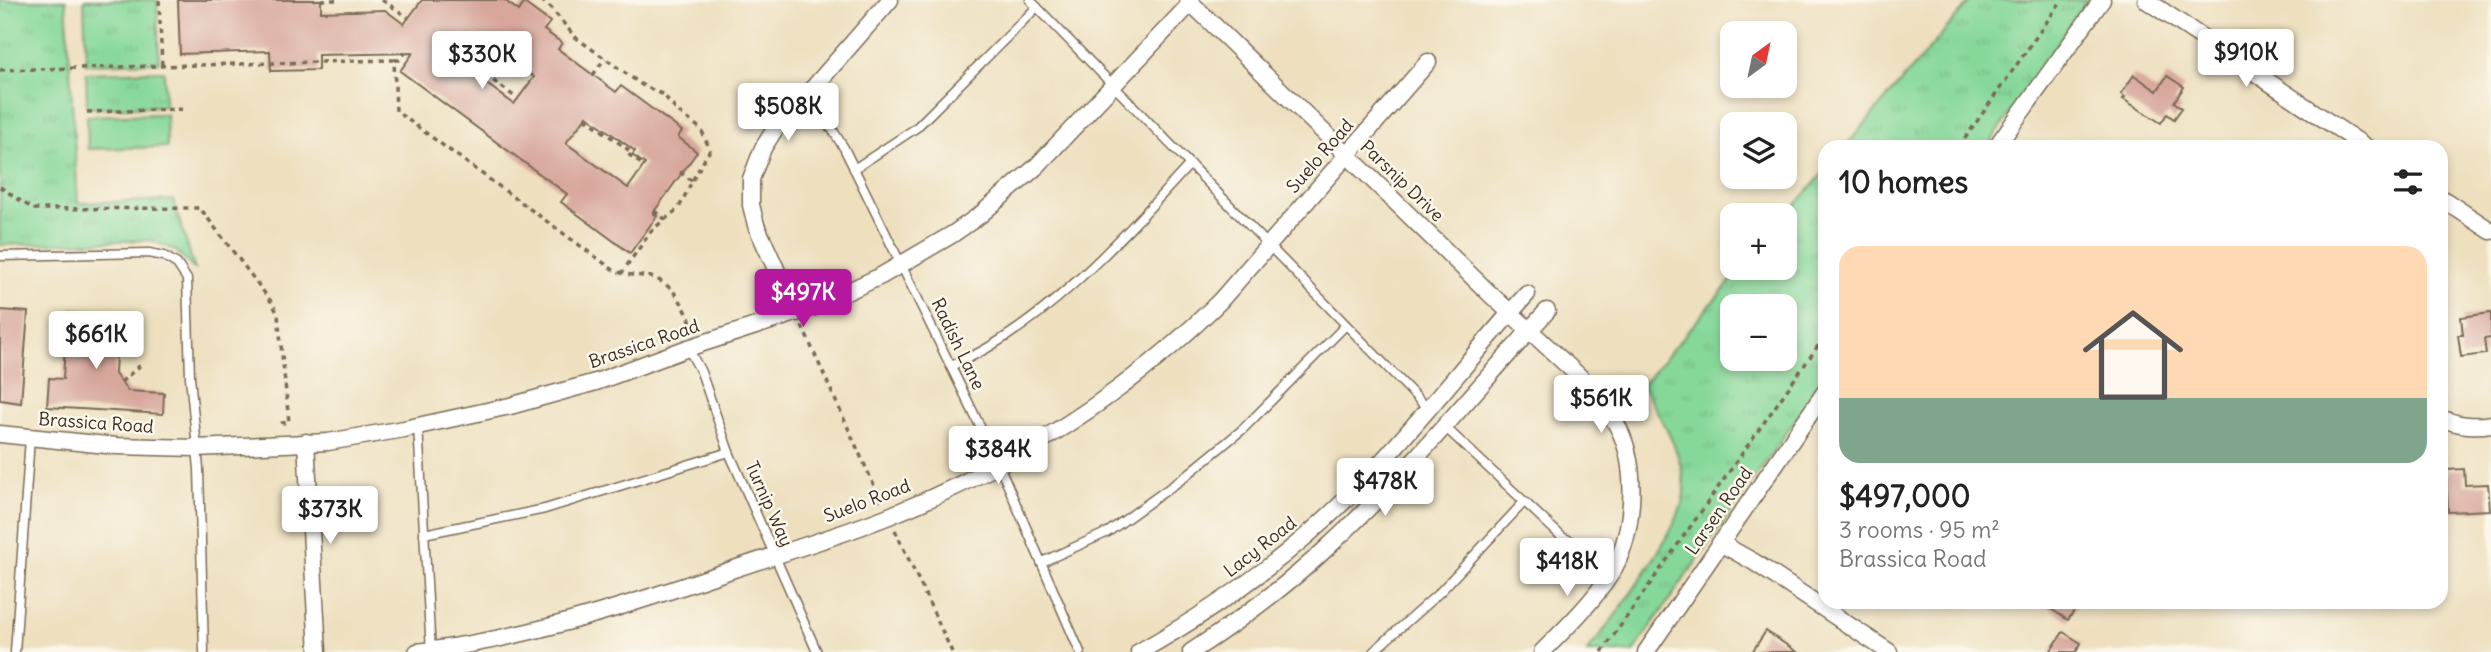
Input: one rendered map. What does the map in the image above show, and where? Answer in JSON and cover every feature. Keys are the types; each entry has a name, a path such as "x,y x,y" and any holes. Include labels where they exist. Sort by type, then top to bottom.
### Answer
{"street":[{"path":"796,313 756,225 751,205 751,179 763,148 777,126 890,0"},
{"path":"2001,140 2102,0"},
{"path":"2146,0 2355,140"},
{"name":"Brassica Road","path":"0,434 116,446 196,448 328,442 510,406 584,385 796,313 848,292 902,264 980,215 1036,167 1189,1"},
{"name":"Parsnip Drive","path":"1189,1 1593,390 1620,432 1629,473 1632,512 1617,562 1599,590 1542,652"},
{"name":"Suelo Road","path":"426,651 578,621 888,516 999,465 1061,429 1150,365 1212,310 1428,62"},
{"path":"2448,203 2491,231"},
{"name":"Lacy Road","path":"1139,652 1230,595 1291,549 1356,490 1527,295"},
{"path":"1191,652 1241,618 1307,566 1363,514 1445,427 1547,311"},
{"name":"Larsen Road","path":"1646,652 1818,402"},
{"path":"2448,422 2491,424"},
{"path":"306,442 318,652"},
{"path":"1720,543 1818,605"},
{"path":"1824,609 1889,652"}],"lane":[{"path":"854,169 916,128 1034,3 1428,410"},
{"name":"Radish Lane","path":"800,103 832,129 854,169 999,465 1080,652"},
{"path":"951,366 971,358 1007,335 1076,281 1122,238 1190,164"},
{"path":"0,256 149,253 164,256 177,264 187,279 190,368 199,468 204,652"},
{"path":"1042,562 1108,532 1182,479 1243,429 1346,324"},
{"name":"Turnip Way","path":"688,348 699,367 729,452 817,652"},
{"path":"418,426 424,534 426,651"},
{"path":"1445,427 1568,541 1617,562"},
{"path":"15,652 30,438"},
{"path":"424,534 545,509 729,452"},
{"path":"1373,652 1448,583 1524,502"}],"path":[{"path":"159,0 162,66"},
{"path":"321,0 338,0"},
{"path":"382,0 409,19"},
{"path":"541,0 551,8 568,31 642,85 664,95 675,109 704,133 710,150 679,208 652,229 621,274"},
{"path":"1964,140 2062,0"},
{"path":"0,70 399,60 406,52"},
{"path":"461,57 518,99"},
{"path":"593,75 605,58"},
{"path":"394,60 396,111 621,274 647,276 673,290 685,306 692,325"},
{"path":"87,112 187,109"},
{"path":"585,118 630,151 628,154 644,166"},
{"path":"680,172 692,181"},
{"path":"654,211 664,219"},
{"path":"805,333 880,498"},
{"path":"1602,652 1818,346"},
{"path":"121,382 143,363"},
{"path":"282,423 289,422"},
{"path":"894,529 952,652"}],"green space":[{"path":"0,0 66,0 78,203 173,200 195,270 175,250 150,240 0,245"},
{"path":"84,0 157,0 159,62 86,64"},
{"path":"1971,0 2087,0 1992,140 1851,140"},
{"path":"164,71 165,106 87,108 86,73"},
{"path":"166,114 167,147 88,149 87,116"},
{"path":"1818,179 1818,387 1633,652 1587,652 1628,598 1659,550 1672,528 1684,493 1676,450 1642,385 1732,280 1797,280 1797,203"}],"building":[{"path":"178,0 321,0 321,12 385,10 404,24 422,0 504,0 519,11 524,3 550,22 544,30 562,43 558,49 616,92 621,86 682,131 678,137 697,152 653,213 657,216 630,253 561,202 567,194 400,71 413,53 318,55 318,70 271,71 270,51 180,54","holes":["477,35 534,77 514,104 457,62","587,116 635,151 632,155 645,164 628,188 566,143"]},
{"path":"2134,75 2157,91 2167,76 2184,87 2174,102 2182,108 2174,119 2167,114 2161,123 2123,99 2125,97 2121,94"},
{"path":"0,310 28,312 21,403 0,400"},
{"path":"67,313 118,316 115,374 128,391 164,393 163,414 47,407 49,378 63,379"},
{"path":"2491,313 2491,338 2484,339 2486,354 2461,357 2458,335 2463,335 2461,317"},
{"path":"2464,469 2465,485 2488,484 2490,510 2448,512 2448,470"},
{"path":"2051,609 2075,609 2068,620"},
{"path":"1766,631 1797,652 1752,652"},
{"path":"2063,632 2081,643 2076,652 2050,652"}]}
